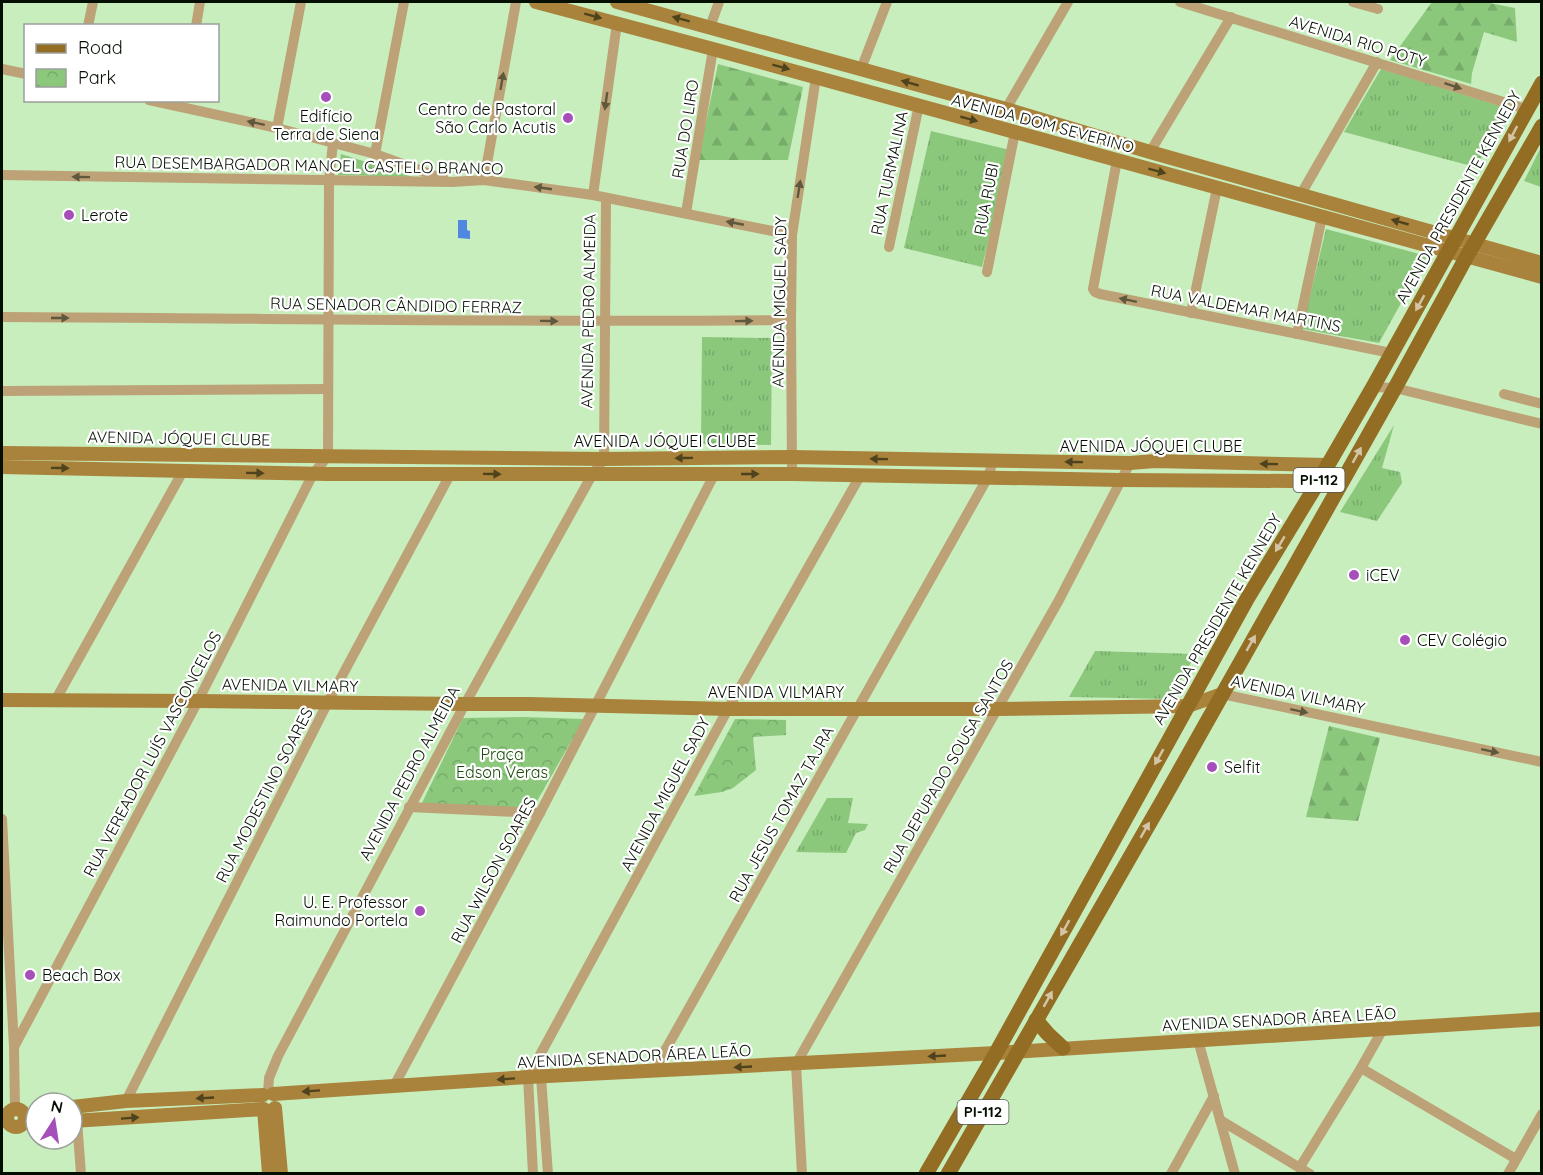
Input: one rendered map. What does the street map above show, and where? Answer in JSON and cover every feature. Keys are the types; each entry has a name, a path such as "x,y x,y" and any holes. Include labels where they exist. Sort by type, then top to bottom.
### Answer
{"main road":[{"name":"AVENIDA DOM SEVERINO","path":"536,2 617,22 1322,217 1471,250 1542,263"},
{"name":"AVENIDA DOM SEVERINO","path":"617,2 1006,109 1301,194 1452,245"},
{"name":"AVENIDA PRESIDENTE KENNEDY","path":"926,1173 996,1053 1247,599 1373,387 1542,83"},
{"name":"PI-112","path":"948,1173 1164,798 1542,126"},
{"name":"AVENIDA DOM SEVERINO","path":"1471,250 1542,277"},
{"name":"AVENIDA JÓQUEI CLUBE","path":"1314,489 1298,481 792,474 313,474 2,467 4,460 2,453 604,459 791,457 1328,465"},
{"name":"AVENIDA VILMARY","path":"2,700 530,704 728,709 997,709 1188,706 1222,694"},
{"name":"AVENIDA SENADOR ÁREA LEÃO","path":"84,1113 269,1100 535,1073 653,1072 1542,1019"},
{"path":"1036,1020 1063,1048"},
{"name":"AVENIDA SENADOR ÁREA LEÃO","path":"84,1112 126,1101 269,1100"},
{"name":"AVENIDA PEDRO ALMEIDA","path":"269,1100 269,1173"},
{"name":"AVENIDA PEDRO ALMEIDA","path":"269,1100 281,1173"},
{"path":"11,1125 7,1117 12,1110"}],"street":[{"path":"88,24 93,2"},
{"path":"195,24 200,2"},
{"path":"277,128 301,2"},
{"path":"375,154 404,2"},
{"path":"484,180 516,2"},
{"path":"710,27 719,2"},
{"path":"861,69 887,2"},
{"path":"1006,109 1068,2"},
{"name":"AVENIDA RIO POTY","path":"1180,2 1194,4 1231,18 1526,109"},
{"path":"1353,2 1378,9"},
{"path":"1150,152 1231,18"},
{"name":"AVENIDA PEDRO ALMEIDA","path":"593,195 617,22"},
{"name":"RUA DO LIRO","path":"686,213 713,49"},
{"path":"1301,194 1377,62"},
{"path":"2,69 24,74"},
{"name":"AVENIDA MIGUEL SADY","path":"792,474 792,235 816,77"},
{"path":"165,102 181,104 375,154 452,182"},
{"name":"RUA TURMALINA","path":"889,247 919,105"},
{"name":"RUA RUBI","path":"987,272 1015,132"},
{"path":"328,456 329,180 333,143"},
{"name":"RUA VALDEMAR MARTINS","path":"1118,160 1095,292 1391,353"},
{"name":"RUA DESEMBARGADOR MANOEL CASTELO BRANCO","path":"2,175 452,182 484,180 593,195 792,235"},
{"path":"1191,313 1217,188"},
{"name":"AVENIDA PEDRO ALMEIDA","path":"269,1100 269,1078 278,1056 465,704 592,475 604,459 606,199"},
{"path":"1297,334 1322,217"},
{"name":"RUA SENADOR CÂNDIDO FERRAZ","path":"2,317 605,322 791,320"},
{"path":"1373,387 1395,388 1542,424"},
{"path":"2,391 328,389"},
{"path":"1504,394 1542,404"},
{"name":"RUA VEREADOR LUÍS VASCONCELOS","path":"14,1047 198,701 313,474 328,456"},
{"name":"RUA JESUS TOMAZ TAJRA","path":"653,1072 988,477 993,461"},
{"name":"RUA DEPUPADO SOUSA SANTOS","path":"796,1064 1059,600 1130,463"},
{"path":"55,700 183,471"},
{"name":"RUA MODESTINO SOARES","path":"126,1101 328,702 451,473"},
{"name":"RUA WILSON SOARES","path":"394,1086 540,813 714,475"},
{"name":"AVENIDA MIGUEL SADY","path":"535,1073 728,709 860,476"},
{"name":"AVENIDA VILMARY","path":"1222,694 1542,762"},
{"path":"409,807 540,813"},
{"path":"2,819 14,1047 12,1110"},
{"path":"1300,1167 1383,1029"},
{"path":"1198,1040 1235,1173"},
{"path":"796,1064 802,1173"},
{"path":"1361,1068 1516,1159"},
{"path":"532,1173 535,1073"},
{"path":"535,1073 548,1173"},
{"path":"1171,1173 1214,1096"},
{"path":"1508,1173 1542,1114"},
{"path":"1220,1120 1310,1173"},
{"path":"78,1151 81,1173"}],"green space":[{"path":"1432,2 1484,2 1515,8 1517,42 1484,32 1471,84 1390,60"},
{"path":"718,64 803,87 788,160 698,160"},
{"path":"1381,69 1513,110 1475,167 1344,132"},
{"path":"931,131 1010,150 982,267 904,248"},
{"path":"1541,147 1541,187 1524,181"},
{"path":"341,154 413,177 338,175"},
{"path":"1326,229 1427,256 1379,343 1302,329"},
{"path":"702,337 772,338 771,445 701,444"},
{"path":"1394,425 1382,468 1400,472 1402,483 1377,521 1340,512"},
{"path":"1095,651 1196,654 1170,699 1069,697"},
{"name":"Praça Edson Veras","path":"463,718 584,719 533,808 421,805"},
{"path":"735,719 786,720 786,735 753,737 756,770 733,788 694,796"},
{"path":"1329,726 1380,738 1358,821 1306,817"},
{"path":"485,748 506,757 493,789 472,781"},
{"path":"827,798 853,798 848,823 868,824 865,830 856,833 846,853 796,852"}],"water":[{"path":"458,220 467,220 470,239 458,238"}],"place":[{"name":"Edifício Terra de Siena","path":"326,97"},
{"name":"Centro de Pastoral São Carlo Acutis","path":"568,118"},
{"name":"Lerote","path":"69,215"},
{"name":"iCEV","path":"1354,575"},
{"name":"CEV Colégio","path":"1405,640"},
{"name":"Selfit","path":"1212,767"},
{"name":"U. E. Professor Raimundo Portela","path":"420,911"},
{"name":"Beach Box","path":"30,975"}]}
